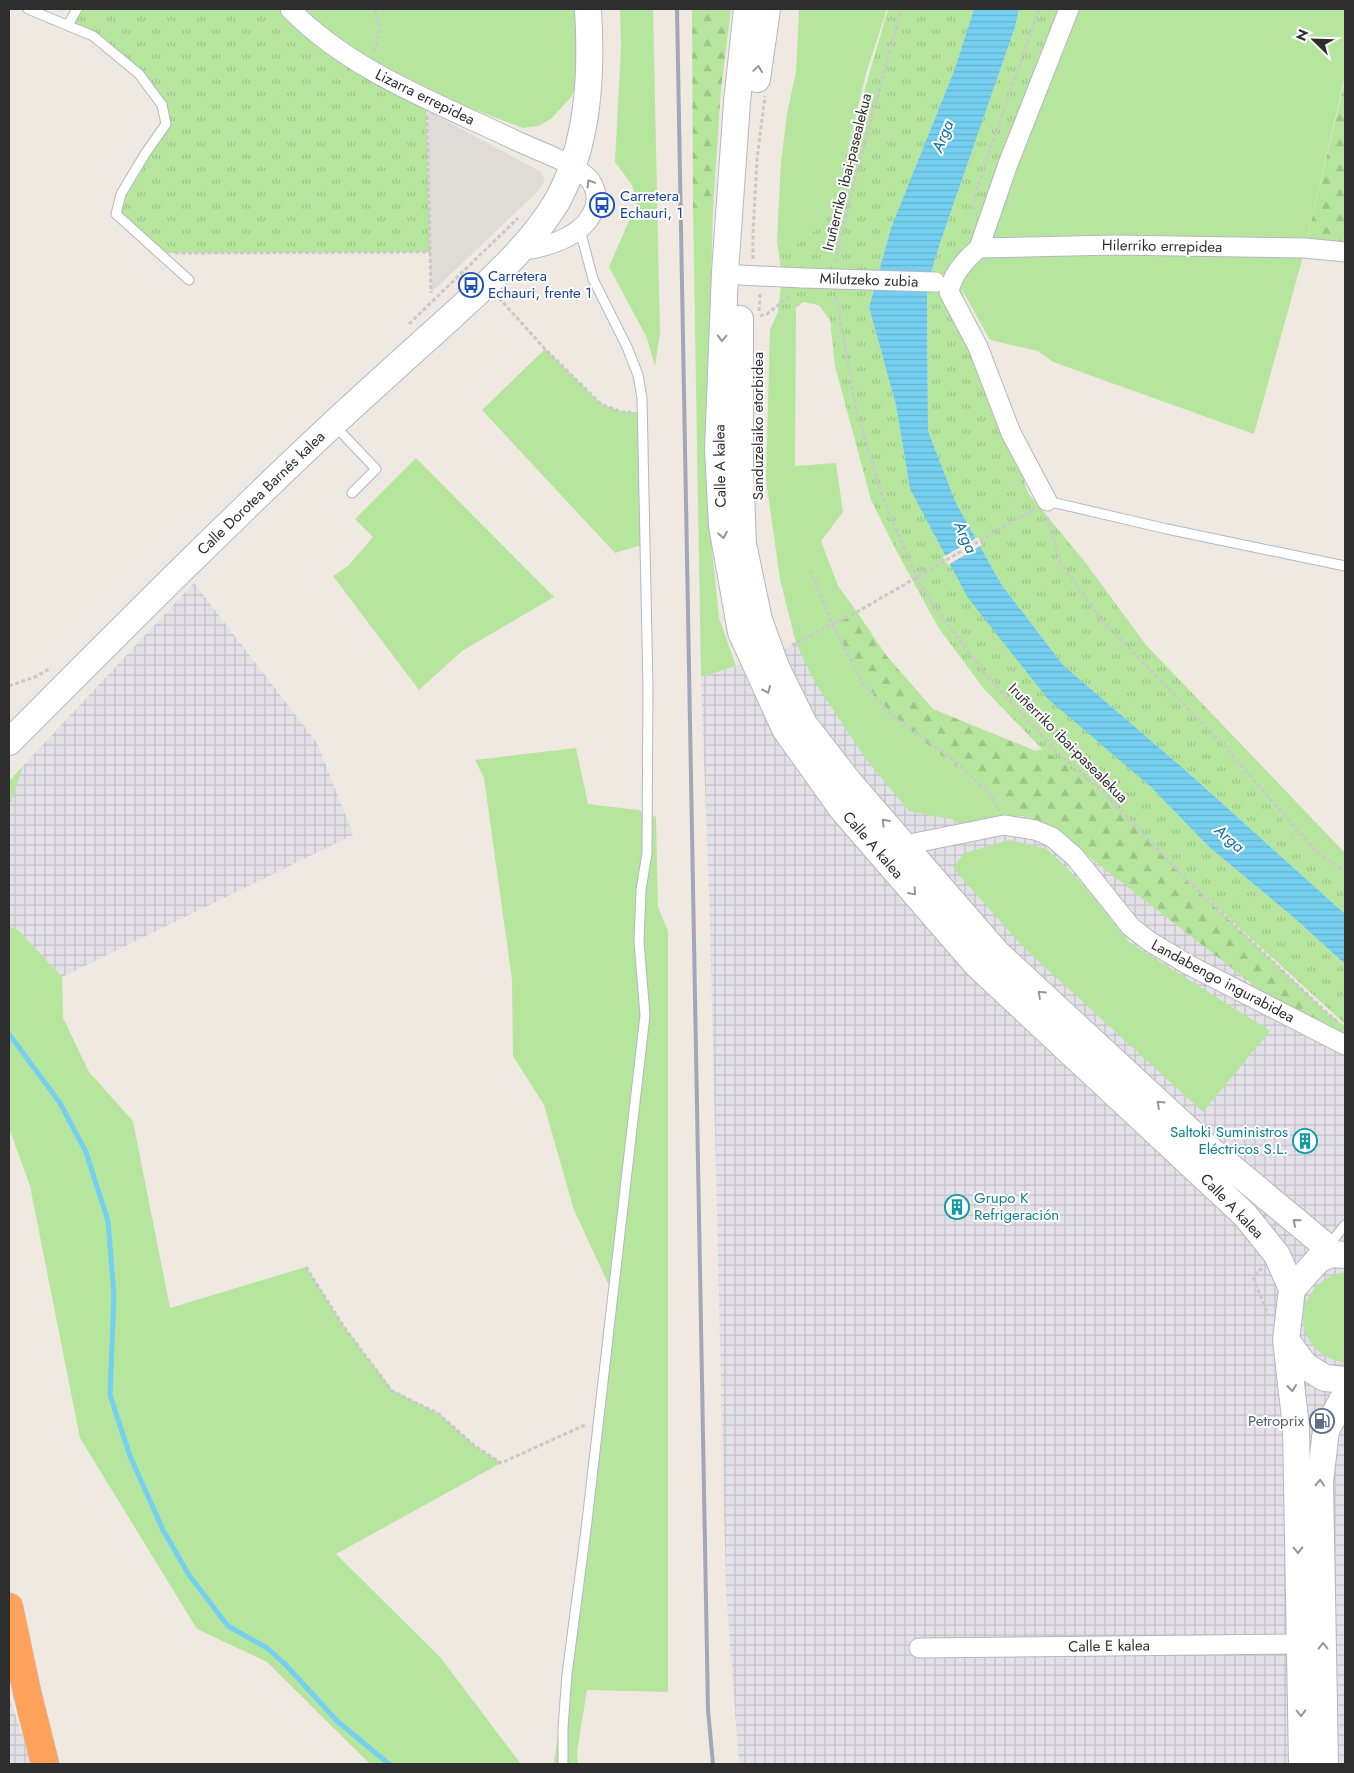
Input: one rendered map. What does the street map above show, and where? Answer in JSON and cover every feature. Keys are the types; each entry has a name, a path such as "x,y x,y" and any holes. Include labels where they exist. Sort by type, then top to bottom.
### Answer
{"highway":[{"path":"9,1607 45,1764"}],"main road":[{"path":"519,251 536,232 556,201 572,167 580,142 587,95 590,41 588,9"},
{"path":"741,274 737,102 747,9"},
{"path":"741,274 749,137 767,9"},
{"name":"Calle Dorotea Barnés kalea","path":"9,742 208,543 333,424 486,285 519,251"},
{"name":"Calle A kalea","path":"741,274 740,470 743,544 759,620 776,667 804,724 849,782 997,953 1208,1148 1335,1252"},
{"name":"Calle A kalea","path":"741,274 718,449 722,526 742,632 785,729 842,809 977,965 1245,1215 1277,1254 1292,1289"},
{"path":"1302,1764 1296,1427 1286,1340 1292,1289 1319,1259 1335,1252"},
{"path":"1286,1340 1305,1366 1325,1378 1345,1380"},
{"path":"1325,1764 1320,1482 1326,1430 1345,1395"}],"street":[{"name":"Lizarra errepidea","path":"290,9 328,42 369,70 436,104 572,167 588,177 596,196 594,210 580,230"},
{"path":"1041,505 978,347 943,282 978,248 1008,164 1069,9"},
{"path":"519,251 541,248 580,230"},
{"name":"Hilerriko errepidea","path":"978,248 1114,245 1305,248 1345,252"},
{"name":"Milutzeko zubia","path":"741,274 798,286 943,282"},
{"name":"Landabengo ingurabidea","path":"905,845 1004,825 1035,830 1052,837 1075,858 1131,927 1149,941 1187,964 1345,1045"},
{"name":"Calle E kalea","path":"919,1648 1300,1644"}],"lane":[{"path":"28,9 93,36 138,74 162,104 166,124 121,194 116,214 189,280"},
{"path":"68,25 77,9"},
{"path":"563,1764 563,1728 567,1674 599,1418 645,1015 639,942 641,890 648,853 648,688 642,412 638,375 627,347 593,279 580,230"},
{"path":"333,424 376,469 352,492"},
{"path":"1041,505 1345,566"},
{"path":"1335,1252 1345,1225"}],"path":[{"path":"369,70 380,31 375,9"},
{"name":"Iruñerriko ibai-pasealekua","path":"837,263 837,254 854,183 901,9"},
{"path":"971,217 977,188 1039,9"},
{"path":"759,325 760,289 741,274 754,264 753,234 758,159 766,93"},
{"path":"426,110 431,292"},
{"path":"159,253 430,252"},
{"path":"486,285 545,349 601,404 622,412 642,412"},
{"path":"759,316 766,314 798,286"},
{"name":"Iruñerriko ibai-pasealekua","path":"836,289 836,300 856,409 882,499 920,586 987,676 1056,751 1102,791 1185,878 1327,1013 1339,1022"},
{"path":"829,297 836,300"},
{"path":"792,645 857,612 1041,505 1046,513 1060,562 1100,618 1222,744 1316,851 1345,871"},
{"path":"810,570 833,625 862,682 892,716 952,759 990,793 1003,817 1004,825"},
{"path":"9,686 37,676"},
{"path":"1262,1300 1253,1277 1266,1265"},
{"path":"306,1267 344,1327 392,1390 439,1414 475,1446 501,1463 599,1418"}],"shaded area":[{"path":"426,110 541,172 545,180 536,193 431,293"},
{"path":"194,583 317,743 353,835 62,977 19,931 9,926 9,808 23,766"},
{"path":"833,625 892,716 1345,1040 1345,1764 739,1764 726,1587 710,922 701,677 772,655"},
{"path":"9,1695 11,1702 32,1764 9,1764"}],"green space":[{"path":"77,9 290,9 328,41 429,93 426,110 430,252 159,253 116,214 121,194 166,124 162,105 138,74 93,36 68,25"},
{"path":"290,9 588,9 589,61 571,97 551,119 538,126 523,128 369,70"},
{"path":"620,9 653,9 660,333 655,366 647,338 609,267 637,202 632,185 615,162 621,47"},
{"path":"692,9 731,9 721,89 713,208 693,208"},
{"path":"799,9 887,9 867,70 847,152 832,203 817,229 791,248 777,240 781,161 787,114 796,72"},
{"path":"888,9 974,9 954,71 891,228 869,306 896,405 910,489 1151,787 1209,847 1292,916 1345,964 1345,1024 1185,878 1102,791 1042,749 984,689 938,627 871,500 835,366 830,320 819,305 803,302 796,308 778,312 782,277 777,240 791,248 817,229 832,203"},
{"path":"1019,9 1069,9 979,248 961,288 1028,493 1085,562 1146,645 1239,742 1222,744 1330,878 1345,886 1345,914 1184,769 1063,665 1001,584 956,503 928,431 927,286 940,243 1015,27"},
{"path":"1075,9 1345,9 1345,77 1302,260 1254,434 1053,362 1038,351 990,340 961,288 979,248"},
{"path":"1345,77 1345,252 1305,248 1344,84"},
{"path":"693,208 713,208 707,426 712,550 719,618 736,666 701,677"},
{"path":"796,308 795,466 836,463 843,512 821,541 838,586 857,612 833,625 862,682 892,716 989,793 1023,815 959,825 955,820 909,811 865,758 814,681 796,643 780,579 766,480 770,330 778,312"},
{"path":"545,349 601,404 622,412 642,412 645,544 615,553 482,410"},
{"path":"416,458 554,597 462,651 419,690 333,576 348,566 373,537 355,519"},
{"path":"857,612 886,655 933,709 1036,751 1042,749 1056,751 1102,791 1185,878 1327,1013 1345,1026 1345,1045 1256,987 1089,857 989,793 892,716 862,682 833,625"},
{"path":"1239,742 1345,853 1345,886 1330,878 1222,744"},
{"path":"576,748 588,804 638,810 656,817 658,907 668,931 668,1692 587,1690 577,1752 578,1764 554,1764 601,1408 613,1294 574,1210 544,1105 513,1056 512,980 484,778 475,760"},
{"path":"23,766 9,808 9,781"},
{"path":"1010,840 1047,849 1081,882 1129,942 1270,1031 1203,1112 1023,947 953,868 964,853"},
{"path":"9,926 19,931 62,977 63,1018 89,1072 133,1121 170,1308 306,1267 344,1327 392,1390 439,1414 475,1446 501,1463 336,1554 440,1657 521,1764 370,1764 267,1662 197,1629 80,1438 30,1186 9,1128"},
{"path":"1345,1272 1344,1363 1329,1358 1316,1349 1307,1337 1303,1324 1304,1310 1309,1297 1317,1286 1329,1277"}],"water":[{"name":"Arga","path":"974,9 1019,9 1015,27 940,243 927,286 928,431 956,503 1001,584 1063,665 1184,769 1345,914 1345,964 1292,916 1209,847 1151,787 1048,699 968,598 910,489 896,405 869,307 891,228 954,71"}],"pier":[{"path":"978,537 982,545 948,565 943,557"}],"waterway":[{"path":"9,1034 60,1103 86,1152 108,1221 114,1295 110,1395 130,1456 163,1530 189,1575 228,1626 267,1648 285,1664 337,1721 389,1764"}],"railway":[{"path":"677,9 708,1710 713,1764"}],"place":[{"name":"Carretera Echauri, 1","path":"602,205"},
{"name":"Carretera Echauri, frente 1","path":"471,285"},
{"name":"Saltoki Suministros Eléctricos S.L.","path":"1305,1141"},
{"name":"Grupo K Refrigeración","path":"957,1207"},
{"name":"Petroprix","path":"1322,1421"}]}
